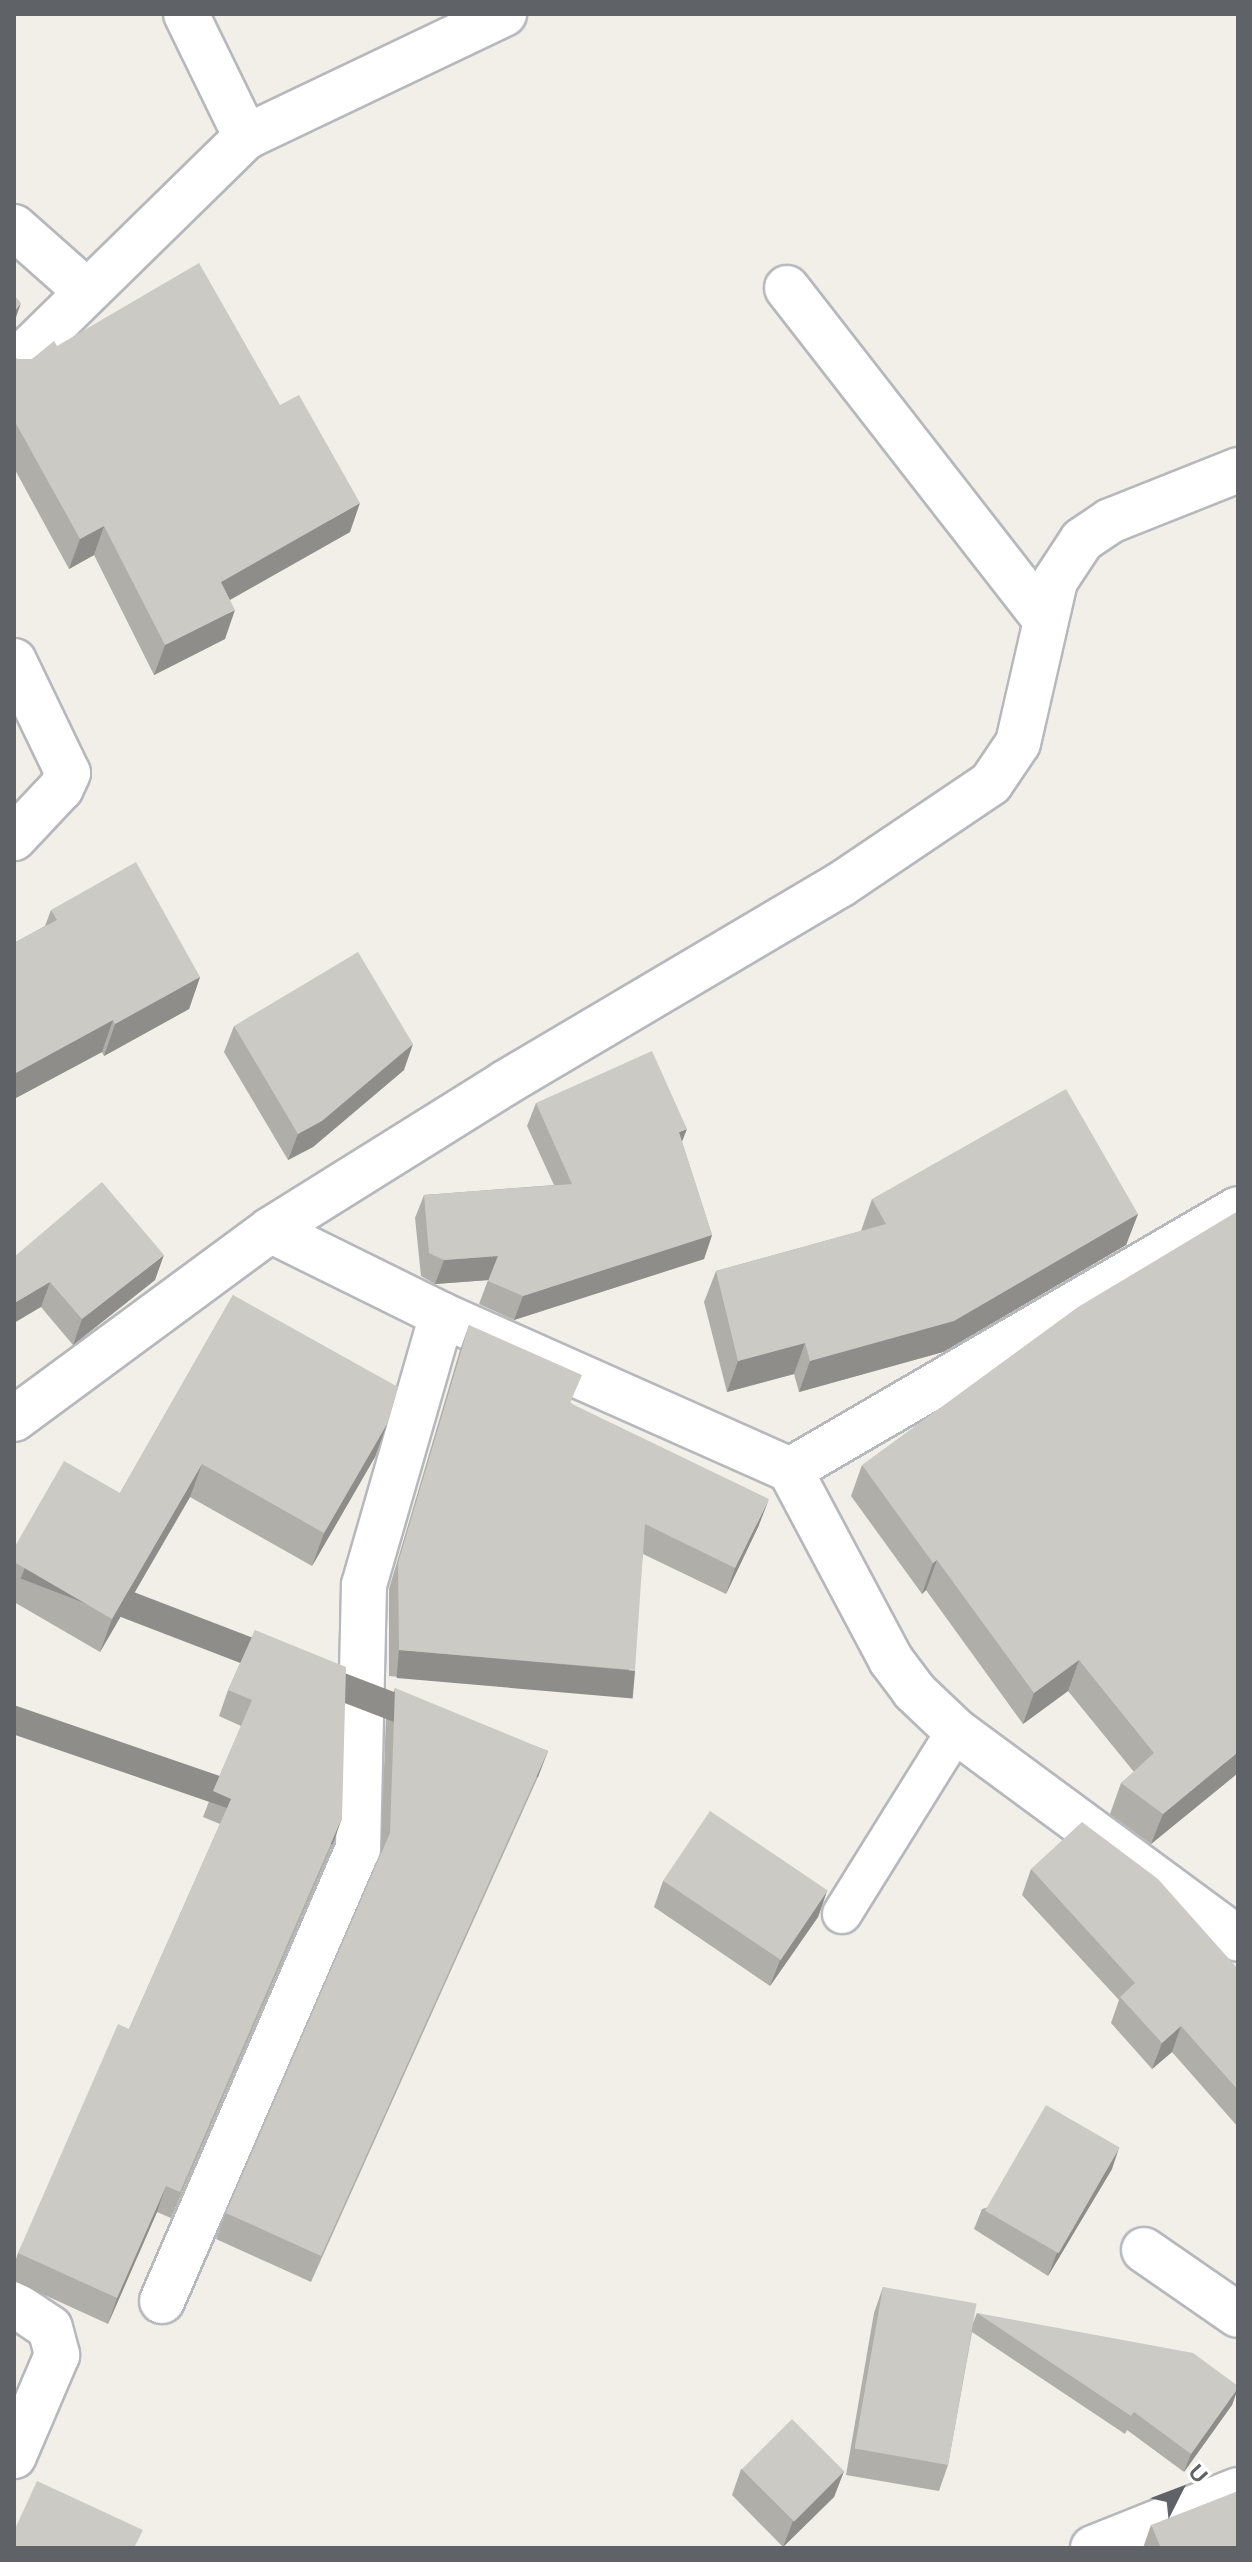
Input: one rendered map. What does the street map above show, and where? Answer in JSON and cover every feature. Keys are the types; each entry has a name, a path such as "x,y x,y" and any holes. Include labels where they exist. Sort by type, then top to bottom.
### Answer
{"street":[{"path":"186,14 246,137"},
{"path":"14,364 85,290 246,137 504,14"},
{"path":"14,227 85,290"},
{"path":"787,288 1045,620"},
{"path":"14,1419 270,1230 505,1083 840,885 991,783 1018,743 1055,581 1082,540 1110,521 1238,470"},
{"path":"14,661 68,773 61,788 14,838"},
{"path":"790,1470 1238,1209"},
{"path":"270,1230 442,1315 790,1470 891,1660 956,1731 1238,1939"},
{"path":"162,2301 358,1849 364,1585 442,1315"},
{"path":"1144,2250 1238,2315"},
{"path":"14,2304 50,2328 57,2355 14,2456"},
{"path":"1093,2548 1238,2490"}],"lane":[{"path":"842,1914 956,1731"}],"building":[{"path":"199,263 280,405 299,395 360,503 221,582 235,610 165,645 104,526 80,539 14,420 14,356 17,359 32,359 54,341 57,346"},
{"path":"14,295 21,303 14,312"},
{"path":"136,862 200,977 14,1074 14,943 57,920 51,910"},
{"path":"358,952 413,1044 322,1121 298,1134 234,1026"},
{"path":"652,1051 687,1129 679,1132 712,1235 523,1296 488,1281 498,1256 444,1260 429,1253 424,1195 572,1184 536,1103"},
{"path":"1066,1089 1138,1214 954,1321 810,1361 805,1343 738,1361 716,1271 886,1224 872,1199"},
{"path":"102,1182 164,1255 82,1319 50,1282 14,1303 14,1257"},
{"path":"1238,1211 1238,1752 1163,1814 1121,1783 1154,1753 1079,1660 1034,1693 937,1560 933,1563 862,1465 1078,1307"},
{"path":"233,1295 398,1387 387,1424 324,1533 202,1464 112,1619 14,1562 14,1548 64,1461 120,1493"},
{"path":"469,1325 582,1375 570,1403 769,1499 735,1568 645,1524 635,1670 399,1650 398,1563"},
{"path":"255,1630 346,1667 342,1818 180,2192 166,2186 117,2298 18,2253 118,2024 129,2029 231,1799 213,1791 252,1700 228,1690"},
{"path":"395,1688 548,1751 321,2256 226,2213 390,1833"},
{"path":"710,1811 828,1890 781,1960 663,1881"},
{"path":"1082,1822 1158,1879 1238,1969 1238,2090 1181,2026 1162,2043 1120,1997 1135,1983 1031,1869"},
{"path":"1046,2105 1120,2148 1059,2253 985,2211"},
{"path":"883,2287 977,2303 948,2465 855,2449"},
{"path":"977,2313 1193,2353 1238,2388 1191,2454 1134,2412 1131,2416"},
{"path":"792,2419 844,2471 794,2522 742,2469"},
{"path":"37,2481 143,2530 134,2548 14,2548 14,2531"},
{"path":"1238,2491 1238,2548 1161,2548 1151,2525"}]}
